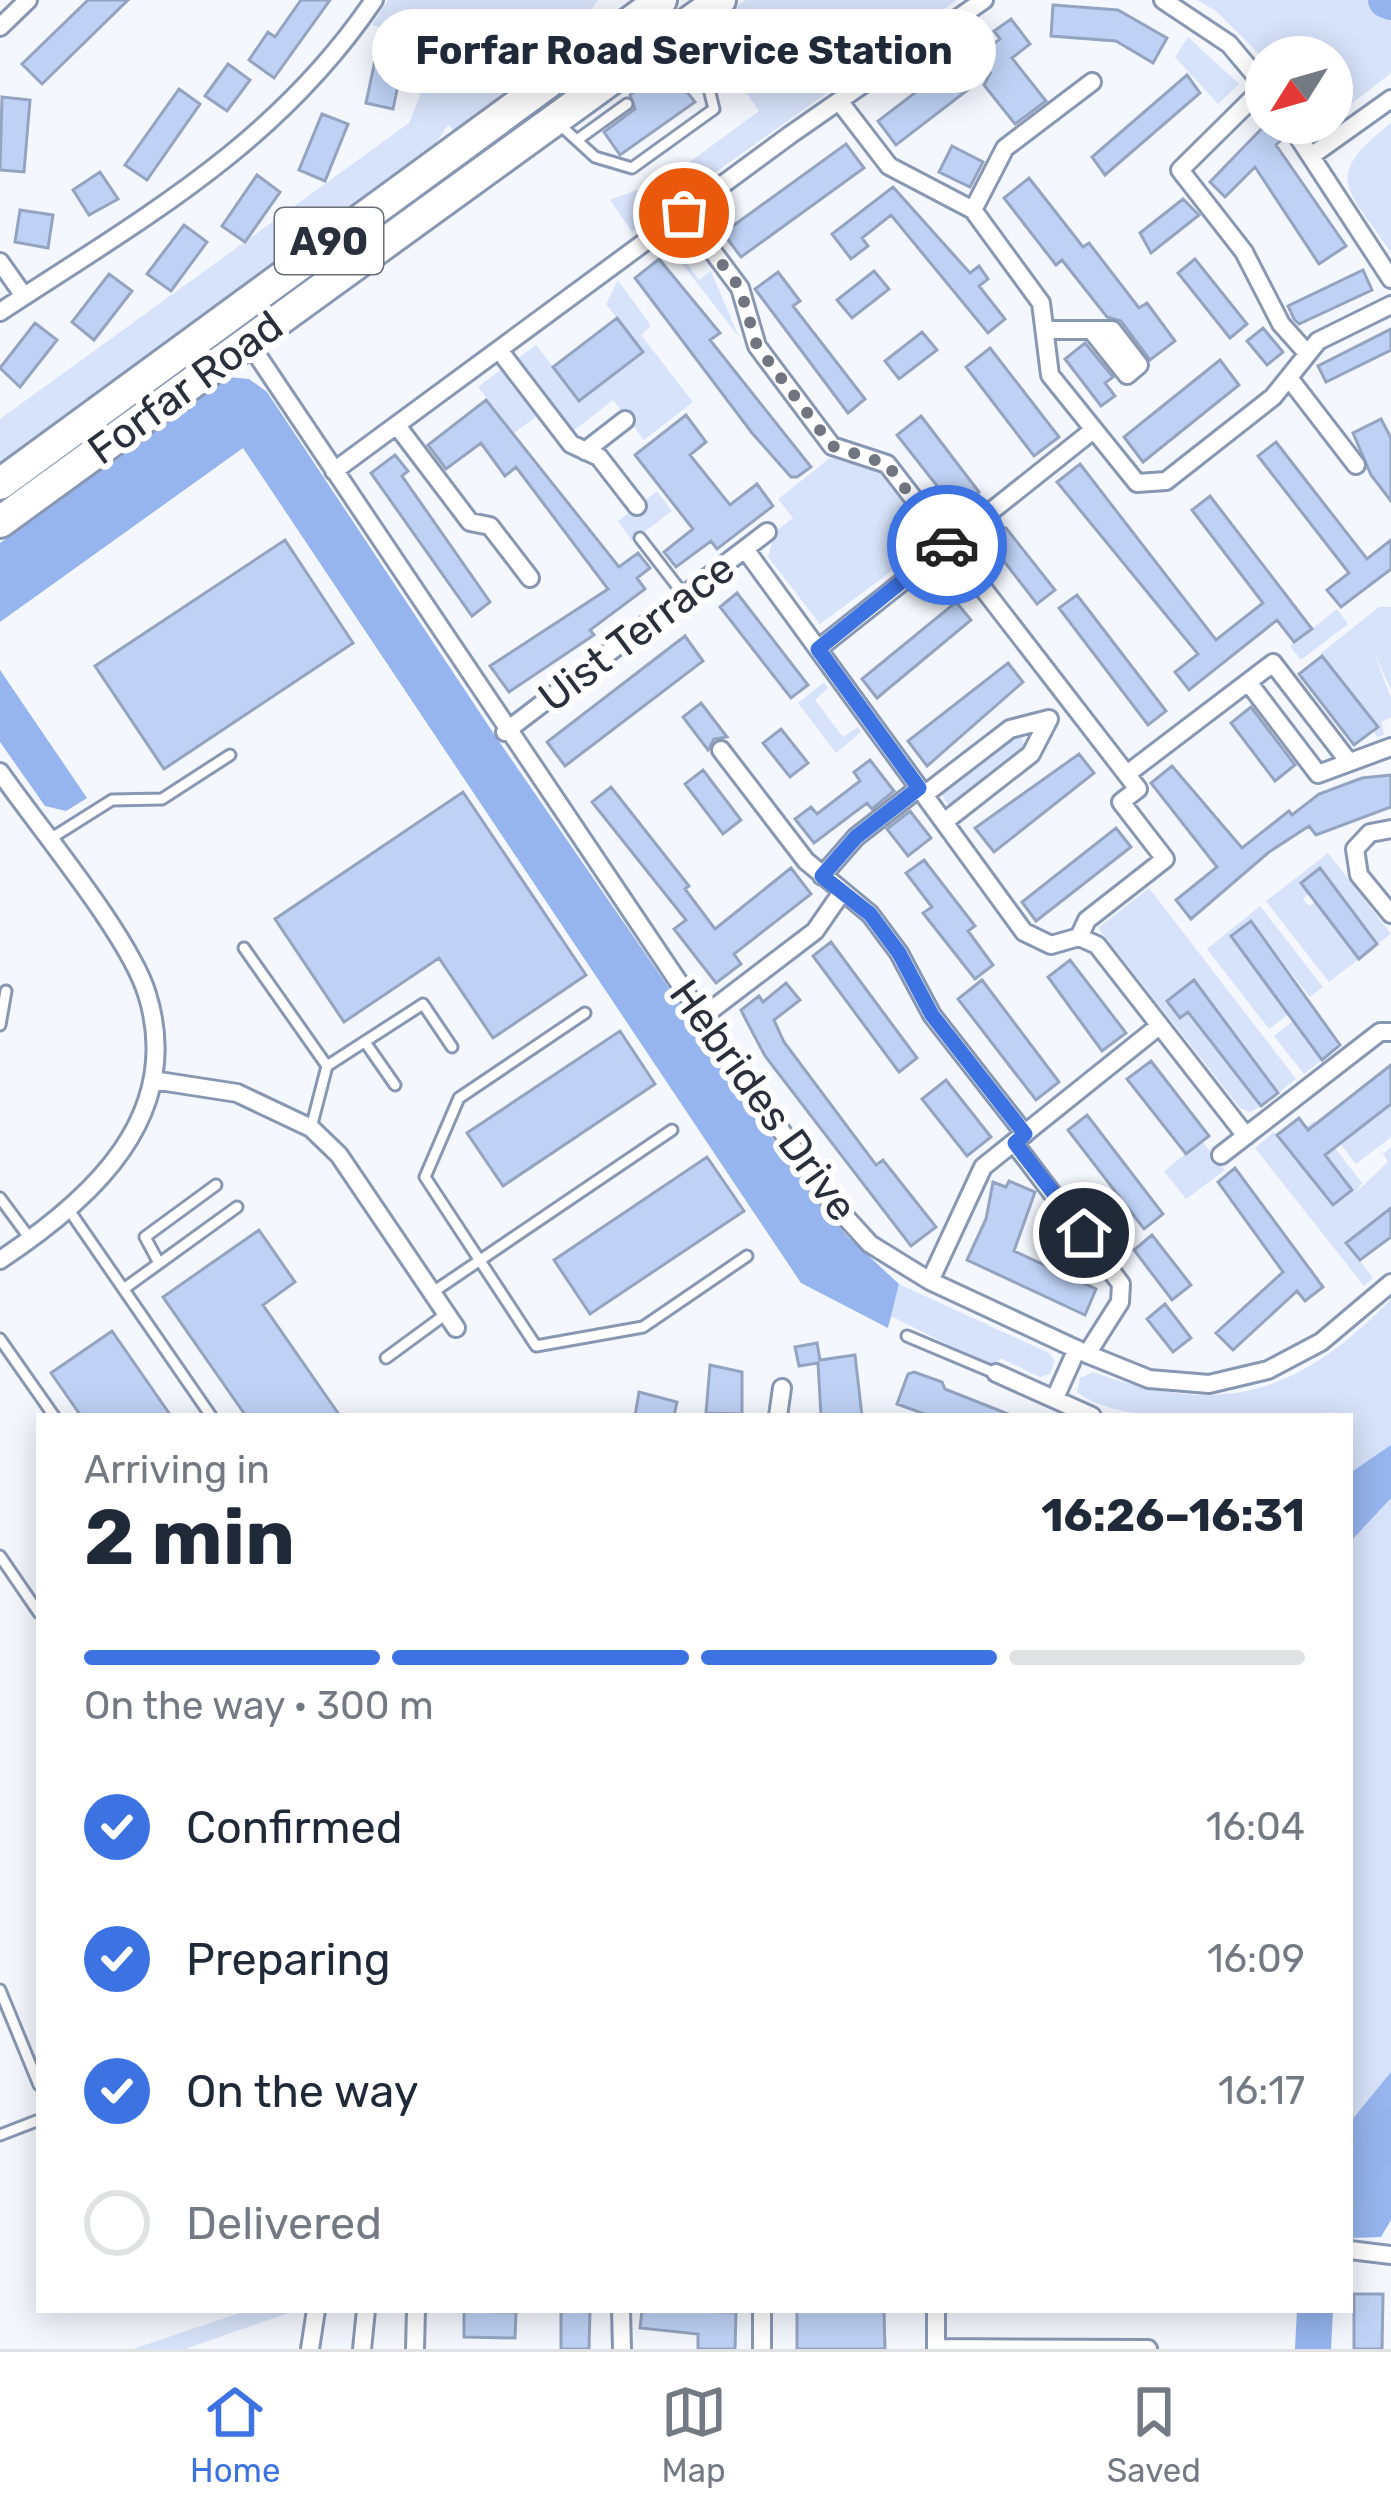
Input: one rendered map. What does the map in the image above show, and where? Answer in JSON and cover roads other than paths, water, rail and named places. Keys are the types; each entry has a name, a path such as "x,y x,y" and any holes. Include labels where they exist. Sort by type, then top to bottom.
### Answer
{"highway":[{"name":"Forfar Road","path":"0,484 661,0"},
{"name":"Forfar Road","path":"0,522 247,340 566,130 691,40 720,0"}],"street":[{"path":"0,27 28,0"},
{"path":"0,312 234,156 322,72 374,0"},
{"path":"334,471 684,213 985,0"},
{"path":"1163,0 1229,44 1245,63"},
{"path":"973,210 1005,148 1092,82"},
{"path":"1311,156 1391,99"},
{"path":"839,101 889,166 973,210 1033,289 1046,330 1049,375 1137,483 1166,481 1273,398 1318,341 1391,305"},
{"path":"1245,107 1180,170 1244,252 1281,324 1306,352"},
{"path":"1303,144 1391,279"},
{"path":"684,213 740,288 757,346 832,446 887,464 1138,789 1121,802 1165,859 1088,920 1079,937"},
{"path":"0,262 24,296"},
{"path":"1046,330 1092,331"},
{"name":"Hebrides Drive","path":"247,340 506,732 702,1017 828,1198 870,1244 930,1281 1082,1352 1150,1379 1209,1384 1268,1370 1321,1342 1391,1283"},
{"path":"499,350 571,444 599,457 637,506"},
{"path":"1289,378 1356,466"},
{"path":"585,451 625,420"},
{"path":"398,427 470,522 490,526 530,578"},
{"path":"818,649 1092,431"},
{"name":"Uist Terrace","path":"506,732 766,532"},
{"path":"745,549 1024,932 1051,945 1079,937 1097,945 1246,1136"},
{"path":"1127,774 1273,663 1349,762"},
{"path":"1248,682 1318,774 1391,747"},
{"path":"944,822 1031,754 1049,719 1071,701"},
{"path":"822,876 856,837 1010,729 1049,719"},
{"path":"721,750 822,876 890,940 932,1015 1121,1284 1120,1302 1055,1398"},
{"path":"0,772 147,991 156,1036 153,1079 124,1154 70,1210 0,1260"},
{"path":"1391,829 1370,833 1355,849 1359,875 1391,914"},
{"path":"702,1017 814,931 842,892"},
{"path":"930,1281 983,1168 1159,1026"},
{"path":"1221,1155 1380,1031 1391,1032"},
{"path":"153,1079 237,1094 311,1128 339,1155 436,1290 451,1321"},
{"path":"996,1373 1086,1413"},
{"path":"778,1413 782,1388"},
{"path":"1356,2250 1391,2255"},
{"path":"310,2349 316,2313"},
{"path":"362,2349 366,2313"},
{"path":"415,2349 416,2313"},
{"path":"621,2313 622,2349"},
{"path":"761,2349 762,2313"},
{"path":"936,2313 936,2348 1148,2349"}],"lane":[{"path":"627,104 566,130 595,157 632,168 665,145 714,109 691,40"},
{"path":"673,71 691,40"},
{"path":"682,85 704,69"},
{"path":"655,131 665,145"},
{"path":"640,538 684,595"},
{"path":"48,841 112,800 162,799 230,755"},
{"path":"244,948 327,1066"},
{"path":"0,1024 6,991"},
{"path":"311,1128 327,1066 423,1004 452,1047"},
{"path":"585,1013 459,1098 424,1177 479,1262 536,1346 643,1327 747,1256"},
{"path":"365,1042 394,1085"},
{"path":"436,1290 672,1130"},
{"path":"159,1263 145,1238 216,1185"},
{"path":"0,1198 31,1240"},
{"path":"125,1288 237,1207"},
{"path":"70,1210 209,1413"},
{"path":"386,1358 451,1321"},
{"path":"907,1336 996,1373"},
{"path":"0,1339 52,1413"},
{"path":"0,1556 36,1609"},
{"path":"0,1990 36,2078"},
{"path":"0,2135 36,2121"}],"waterway":[{"path":"1386,0 1391,2"},
{"path":"1353,2182 1391,2125"},
{"path":"1313,2349 1315,2313"}],"place":[{"name":"Forfar Road Service Station","path":"684,213"}]}
